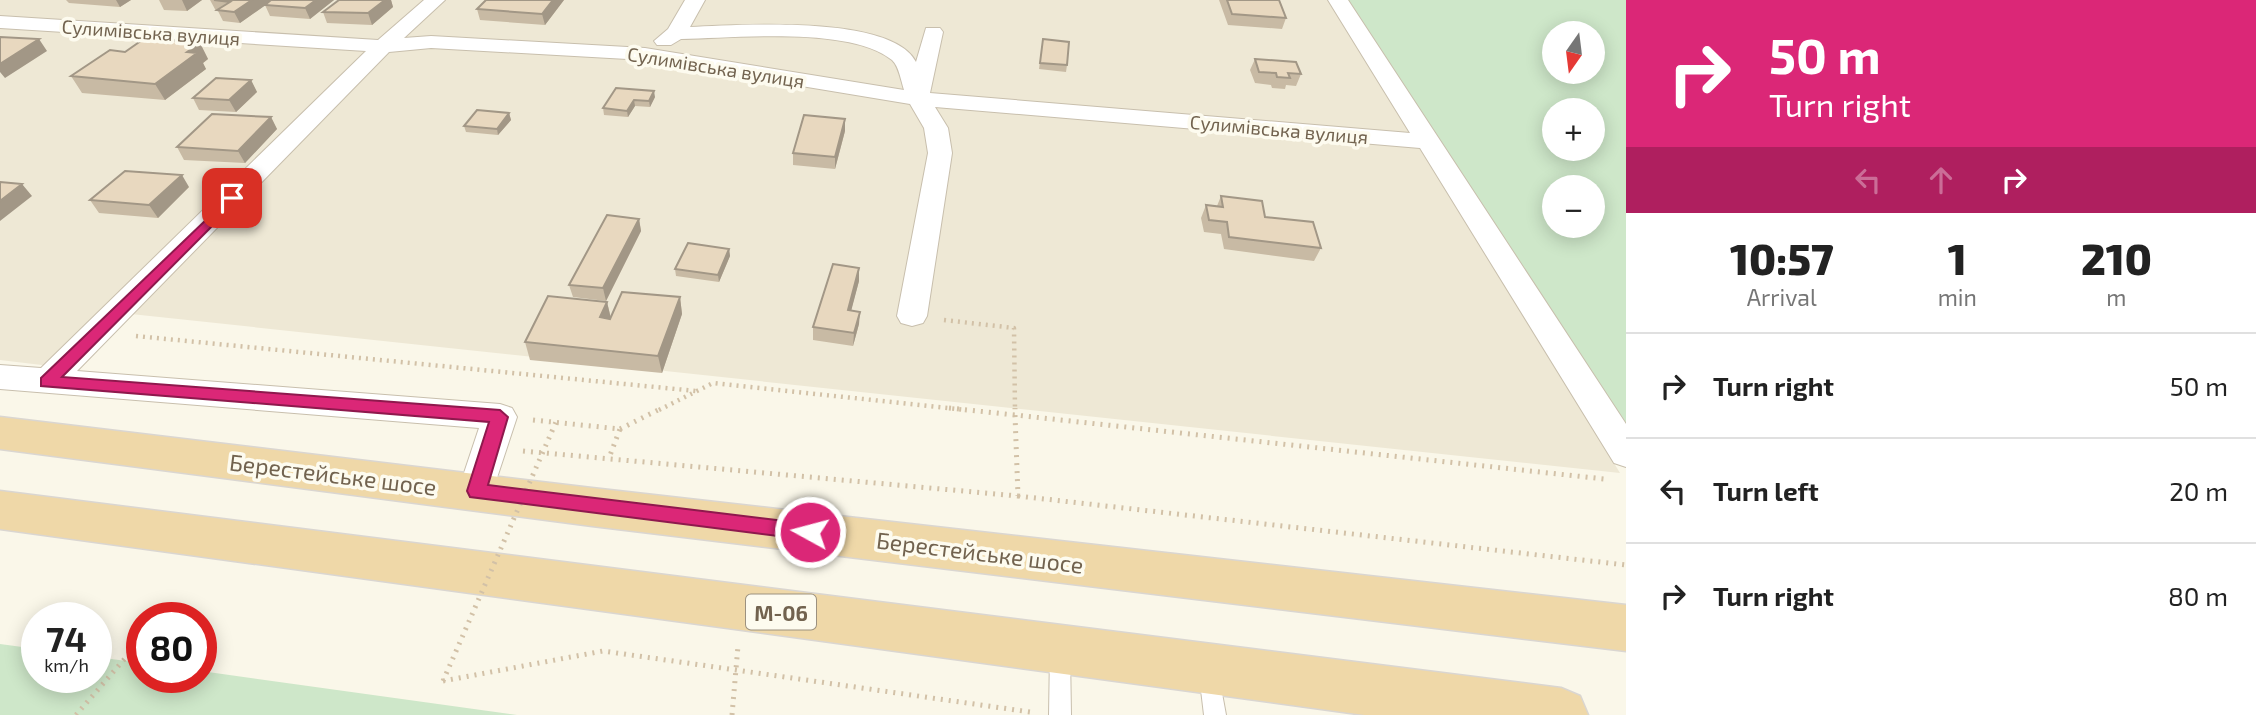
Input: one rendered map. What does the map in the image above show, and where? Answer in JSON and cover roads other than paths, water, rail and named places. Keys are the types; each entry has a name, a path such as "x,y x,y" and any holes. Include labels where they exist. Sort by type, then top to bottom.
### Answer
{"highway":[{"name":"Берестейське шосе","path":"0,433 1626,628"},
{"name":"М-06","path":"0,510 1561,715"}],"street":[{"path":"47,382 100,332 383,46 435,0"},
{"path":"645,54 676,33 695,0"},
{"path":"1338,0 1431,142 1626,453"},
{"name":"Сулимівська вулиця","path":"0,22 383,46 431,42 645,54 918,99 1431,142"},
{"path":"676,33 787,30 858,37 882,45 904,59 918,99 936,128 940,153 912,316"},
{"path":"918,99 933,32"},
{"path":"0,377 500,417 477,491"}],"lane":[{"path":"1050,714 1060,648"},
{"path":"1209,667 1215,715"}]}
